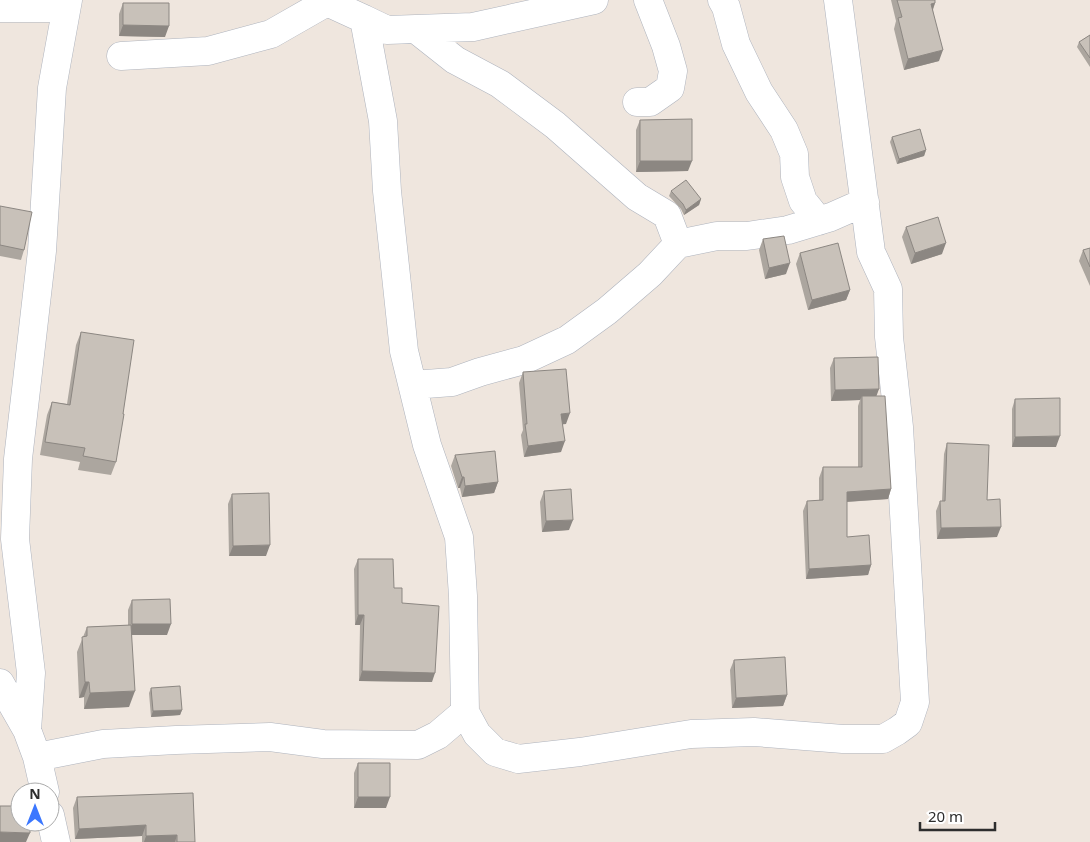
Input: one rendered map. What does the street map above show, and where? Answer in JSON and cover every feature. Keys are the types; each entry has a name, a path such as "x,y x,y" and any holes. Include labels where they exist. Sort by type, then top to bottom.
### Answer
{"street":[{"path":"121,56 217,49 271,34 327,1 387,30 417,30 473,27 594,0"},
{"path":"637,102 650,102 670,88 672,71 666,46 648,0"},
{"path":"722,0 726,7 736,44 755,84 784,130 794,154 796,177 803,201 819,221"},
{"path":"364,19 384,121 387,191 404,351 427,445 458,537 463,596 465,712 478,734 495,752 518,759 580,752 691,734 754,732 843,739 883,739 908,723 916,702 899,426 890,337 888,289 871,252 838,0"},
{"path":"0,8 67,4 52,88 42,251 18,459 15,538 31,673 27,730"},
{"path":"417,30 455,60 500,84 556,125 637,197 667,215 678,244"},
{"path":"413,385 452,382 524,360 567,340 607,311 650,274 678,244 717,236 747,236 788,230 819,221 865,202"},
{"path":"0,683 27,730 37,757 43,782"},
{"path":"37,757 103,744 270,737 323,744 418,745 438,735 465,712"}],"building":[{"path":"897,0 935,0 935,3 931,4 943,50 908,59 898,18 902,17"},
{"path":"123,3 169,3 169,26 123,25"},
{"path":"1090,35 1090,58 1079,42"},
{"path":"692,119 692,161 640,161 640,120"},
{"path":"920,129 926,150 899,159 892,137"},
{"path":"686,180 701,199 686,210 671,191"},
{"path":"0,206 32,212 24,250 0,245"},
{"path":"938,217 946,243 915,253 906,227"},
{"path":"784,236 790,263 769,268 763,239"},
{"path":"838,243 850,290 812,300 800,253"},
{"path":"1090,248 1090,267 1083,250"},
{"path":"81,332 134,340 116,462 83,456 85,448 45,442 52,402 70,405"},
{"path":"878,357 879,389 835,390 834,358"},
{"path":"566,369 570,413 561,414 565,441 528,446 525,424 527,424 523,372"},
{"path":"862,396 885,396 891,489 847,492 847,537 869,535 871,565 809,569 807,501 823,500 823,467 862,467"},
{"path":"1060,398 1060,436 1015,437 1015,399"},
{"path":"947,443 989,445 987,500 1000,499 1001,527 941,528 940,501 945,501"},
{"path":"495,451 498,482 465,486 464,477 462,477 455,455"},
{"path":"571,489 573,520 546,521 544,491"},
{"path":"269,493 270,545 233,546 232,494"},
{"path":"358,559 393,559 394,588 402,588 402,603 439,606 435,673 362,671 364,615 358,615"},
{"path":"170,599 171,624 132,624 132,600"},
{"path":"131,625 135,691 90,693 89,682 85,682 82,637 87,636 87,627"},
{"path":"785,657 787,695 736,698 734,660"},
{"path":"180,686 182,710 153,711 151,688"},
{"path":"358,763 390,763 390,797 358,797"},
{"path":"193,793 195,842 177,842 177,835 146,836 146,825 79,829 77,797"},
{"path":"0,806 10,806 10,832 30,833 0,832"}]}
